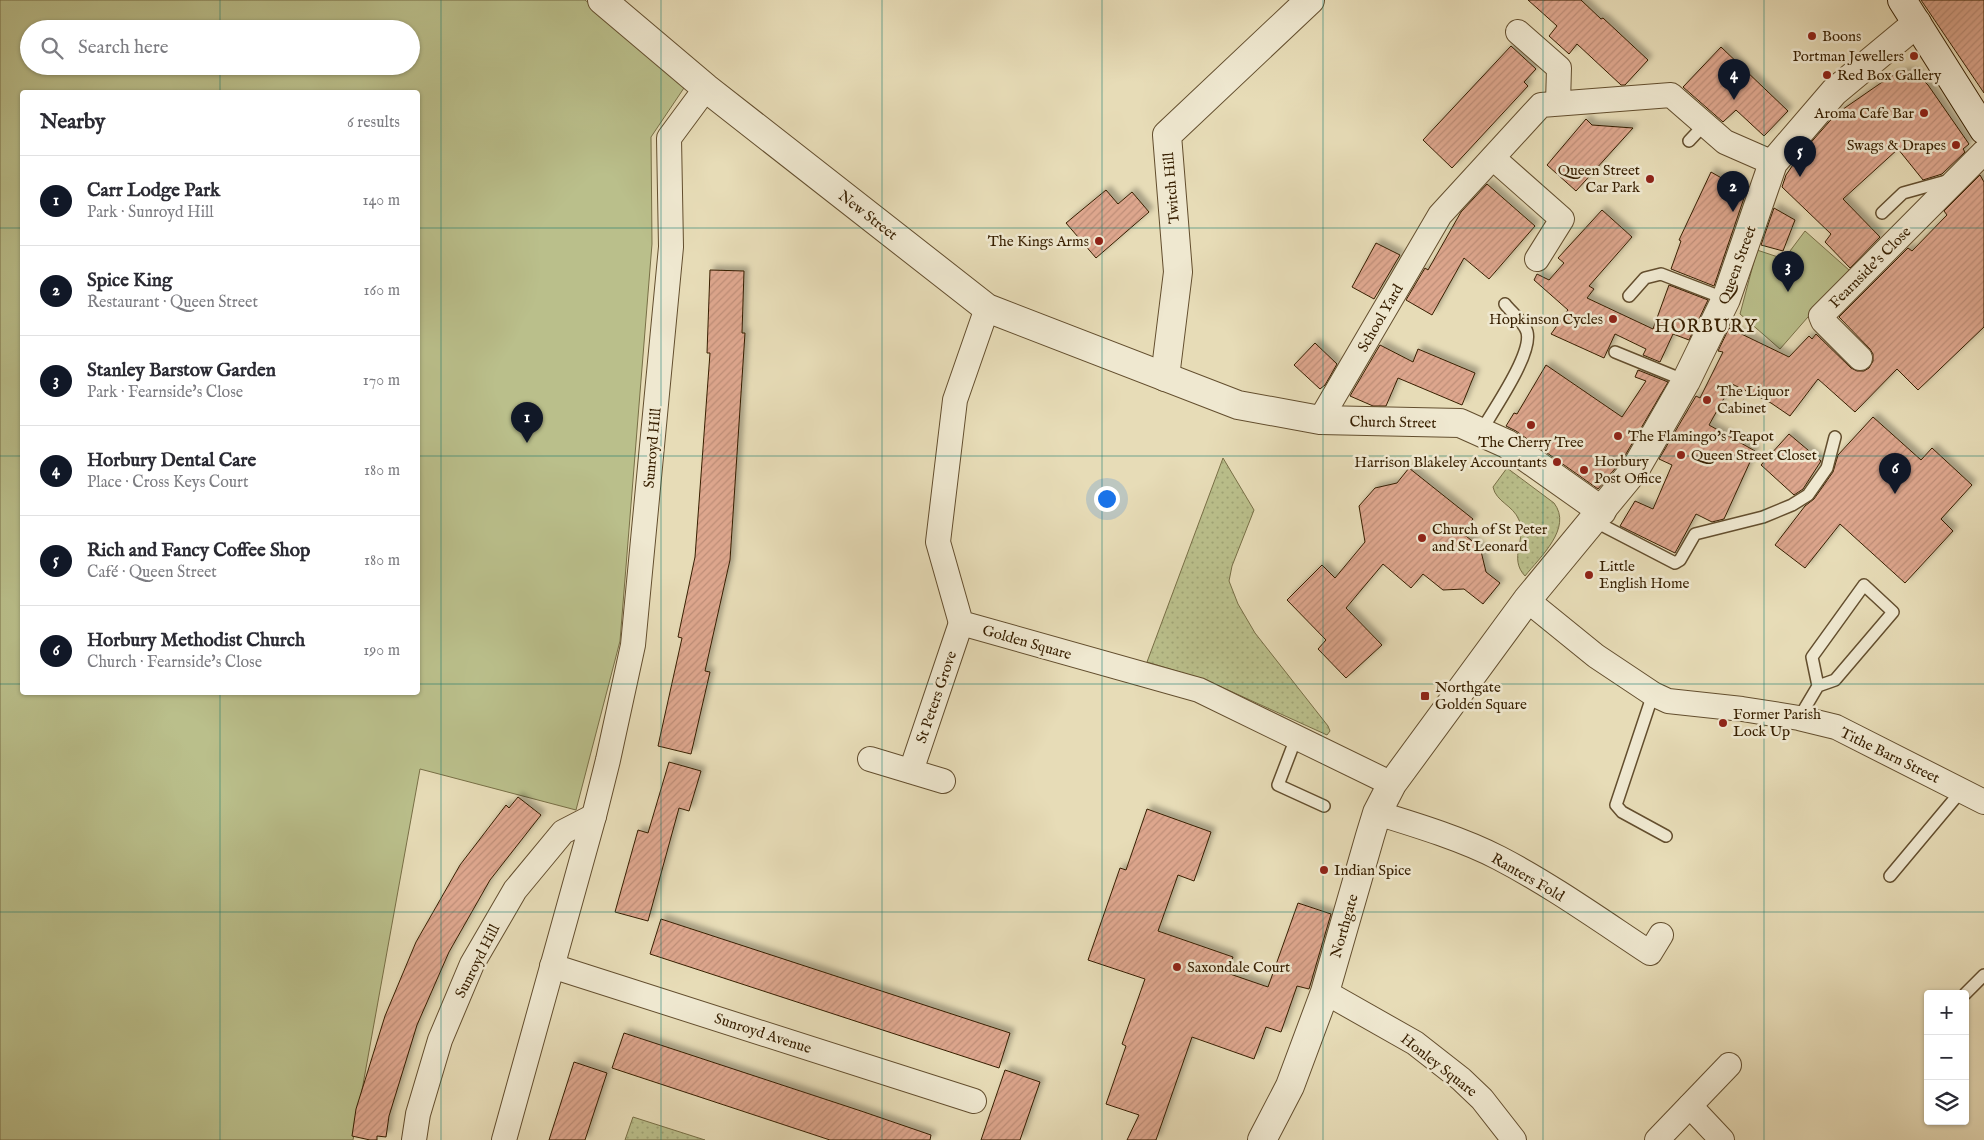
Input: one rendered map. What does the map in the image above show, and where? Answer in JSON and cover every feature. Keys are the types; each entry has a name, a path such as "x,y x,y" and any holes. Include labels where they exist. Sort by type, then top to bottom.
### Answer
{"street":[{"name":"New Street","path":"602,0 706,88 987,308 1165,377"},
{"name":"Twitch Hill","path":"1165,377 1178,272 1167,135 1310,0"},
{"path":"1902,0 1984,130"},
{"name":"Queen Street","path":"1527,600 1636,468 1686,381 1726,299 1773,164 1834,92 1917,23"},
{"path":"1518,32 1559,68 1558,103"},
{"name":"Sunroyd Hill","path":"504,1140 594,816 633,644 671,247 669,138 706,88"},
{"name":"School Yard","path":"1320,420 1440,215 1541,105 1672,95 1696,133 1725,142 1773,164"},
{"path":"1959,177 1984,152"},
{"path":"1493,158 1562,220 1537,259"},
{"name":"Fearnside's Close","path":"1860,358 1823,321 1821,316 1959,177"},
{"path":"961,623 938,542 955,400 987,308"},
{"name":"Church Street","path":"1165,377 1238,405 1320,420 1460,423 1507,444 1598,516"},
{"name":"Tithe Barn Street","path":"1527,600 1596,656 1653,694 1668,701 1742,709 1799,718 1836,727 1984,802"},
{"name":"Northgate","path":"1262,1140 1290,1086 1325,992 1377,813 1392,784 1527,600"},
{"name":"Golden Square","path":"961,623 1199,690 1392,784"},
{"name":"St Peters Grove","path":"911,770 961,623"},
{"path":"870,758 944,781"},
{"name":"Ranters Fold","path":"1377,813 1424,828 1498,857 1562,894 1650,953 1661,935"},
{"name":"Sunroyd Hill","path":"414,1140 418,1114 440,1040 472,964 521,883 563,832 594,816"},
{"name":"Sunroyd Avenue","path":"552,966 974,1101"},
{"name":"Honley Square","path":"1325,992 1415,1043 1461,1079 1482,1099 1514,1140"},
{"path":"1657,1140 1729,1065"},
{"path":"1690,1106 1722,1140"}],"lane":[{"path":"1882,213 1903,192 1959,177"},
{"path":"1629,296 1645,278 1661,274 1726,299"},
{"path":"1480,433 1522,361 1527,345 1526,331 1505,304"},
{"path":"1615,352 1686,381"},
{"path":"1598,516 1676,563 1680,560 1694,534 1762,517 1792,505 1808,495 1827,468 1836,437"},
{"path":"1799,718 1818,686 1835,680 1893,612 1864,585 1812,657 1818,686"},
{"path":"1653,694 1616,805 1622,812 1666,836"},
{"path":"1296,738 1278,785 1324,806"},
{"path":"1890,876 1962,790"},
{"path":"1969,990 1984,975"}],"green space":[{"path":"0,0 585,0 688,82 651,137 652,244 620,641 576,810 420,769 353,1140 0,1140"},
{"path":"1805,231 1849,270 1780,349 1740,314 1757,250 1784,259"},
{"path":"1223,458 1254,510 1232,566 1229,581 1238,604 1255,633 1328,726 1330,731 1327,735 1206,680 1147,662"},
{"path":"1507,468 1554,503 1559,513 1560,522 1552,542 1525,576 1518,562 1521,534 1519,520 1513,511 1497,496 1493,487"},
{"path":"633,1117 705,1140 625,1140"}],"building":[{"path":"1528,0 1581,0 1648,60 1625,85 1621,85 1577,44 1569,54 1549,36 1557,26"},
{"path":"1921,0 1984,0 1984,93"},
{"path":"1511,46 1536,69 1524,82 1528,86 1452,168 1423,140"},
{"path":"1721,47 1788,111 1764,136 1736,110 1723,122 1683,87"},
{"path":"1907,72 1917,74 1928,85 1969,144 1963,149 1965,152 1942,174 1923,180 1898,149 1843,199 1880,237 1850,268 1825,242 1831,234 1782,187 1786,175 1799,156 1836,114 1891,76"},
{"path":"1586,119 1592,125 1633,128 1576,191 1547,165"},
{"path":"1711,172 1746,192 1714,286 1671,269 1681,241 1679,240"},
{"path":"1980,175 1984,182 1984,327 1918,390 1897,369 1855,412 1818,379 1790,416 1771,403 1732,384 1709,425 1755,451 1724,519 1712,522 1696,514 1675,553 1620,526 1635,501 1653,509 1672,465 1659,459 1696,396 1700,398 1723,352 1718,351 1729,328 1789,357 1809,336 1812,339 1816,334 1851,368 1857,371 1864,371 1869,368 1873,361 1873,354 1839,317 1908,248 1912,251 1947,215 1944,211"},
{"path":"1487,184 1535,226 1489,279 1464,258 1432,315 1406,300 1425,268 1428,270 1461,212"},
{"name":"The Kings Arms","path":"1106,190 1118,204 1132,192 1149,212 1096,258 1066,223"},
{"path":"1774,208 1795,220 1783,251 1761,245"},
{"path":"1602,210 1632,237 1589,286 1594,289 1587,298 1653,329 1669,285 1708,300 1689,340 1673,334 1660,362 1643,355 1646,349 1615,334 1604,358 1551,334 1568,310 1534,280 1537,274 1549,280 1564,263 1558,258"},
{"path":"1376,243 1400,255 1374,299 1352,287"},
{"path":"710,270 744,271 742,333 745,333 730,560 705,671 710,672 691,754 658,746 682,638 678,637 695,557 710,353 707,353"},
{"path":"1315,343 1337,364 1325,385 1320,389 1294,365"},
{"path":"1380,345 1413,362 1418,349 1475,373 1462,405 1398,378 1386,406 1373,406 1350,396"},
{"path":"1546,365 1622,417 1646,381 1635,377 1638,370 1668,382 1623,459 1598,489 1516,431 1506,426 1514,413 1517,414"},
{"path":"1873,417 1921,460 1932,448 1972,485 1941,519 1953,531 1905,583 1840,524 1805,568 1775,545 1805,506 1814,499 1833,472 1838,455"},
{"path":"1789,434 1821,461 1803,489 1794,495 1761,465"},
{"name":"Church of St Peter and St Leonard","path":"1409,468 1473,519 1462,533 1480,547 1486,572 1500,583 1483,604 1464,589 1443,590 1423,574 1411,588 1383,564 1346,608 1382,645 1346,678 1318,649 1326,640 1287,600 1322,565 1335,578 1365,542 1359,506 1375,488 1397,483"},
{"path":"669,762 701,771 689,811 679,808 648,921 615,912 638,830 648,833"},
{"path":"518,797 541,815 490,880 449,952 417,1025 389,1116 386,1137 377,1136 377,1140 370,1140 352,1136 356,1109 385,1016 416,942 460,865 506,805 509,808"},
{"name":"Saxondale Court","path":"1147,809 1211,832 1194,881 1178,875 1158,931 1233,957 1227,973 1268,987 1298,903 1331,914 1309,989 1297,986 1281,1032 1266,1027 1254,1059 1192,1037 1156,1140 1127,1140 1139,1115 1106,1104 1126,1046 1122,1044 1145,979 1088,960 1120,868 1126,870"},
{"path":"661,919 1010,1033 999,1068 650,954"},
{"path":"624,1033 931,1135 930,1140 830,1140 612,1068"},
{"path":"574,1062 607,1073 585,1140 549,1140"},
{"path":"1005,1070 1040,1082 1020,1140 981,1140"}],"place":[{"name":"Boons","path":"1812,36"},
{"name":"Portman Jewellers","path":"1914,56"},
{"name":"Red Box Gallery","path":"1827,75"},
{"name":"Horbury Dental Care","path":"1734,100"},
{"name":"Aroma Cafe Bar","path":"1924,113"},
{"name":"Swags & Drapes","path":"1956,145"},
{"name":"Rich and Fancy Coffee Shop","path":"1800,177"},
{"name":"Queen Street Car Park","path":"1650,179"},
{"name":"Spice King","path":"1733,212"},
{"name":"The Kings Arms","path":"1099,241"},
{"name":"Stanley Barstow Garden","path":"1788,292"},
{"name":"Hopkinson Cycles","path":"1613,319"},
{"name":"The Liquor Cabinet","path":"1707,400"},
{"name":"The Cherry Tree","path":"1531,425"},
{"name":"The Flamingo's Teapot","path":"1618,436"},
{"name":"Carr Lodge Park","path":"527,443"},
{"name":"Queen Street Closet","path":"1681,455"},
{"name":"Harrison Blakeley Accountants","path":"1557,462"},
{"name":"Horbury Post Office","path":"1584,470"},
{"name":"Horbury Methodist Church","path":"1895,494"},
{"name":"Church of St Peter and St Leonard","path":"1422,538"},
{"name":"Little English Home","path":"1589,575"},
{"name":"Northgate Golden Square","path":"1425,696"},
{"name":"Former Parish Lock Up","path":"1723,723"},
{"name":"Indian Spice","path":"1324,870"},
{"name":"Saxondale Court","path":"1177,967"}],"district":[{"name":"HORBURY","path":"1706,326"}]}
